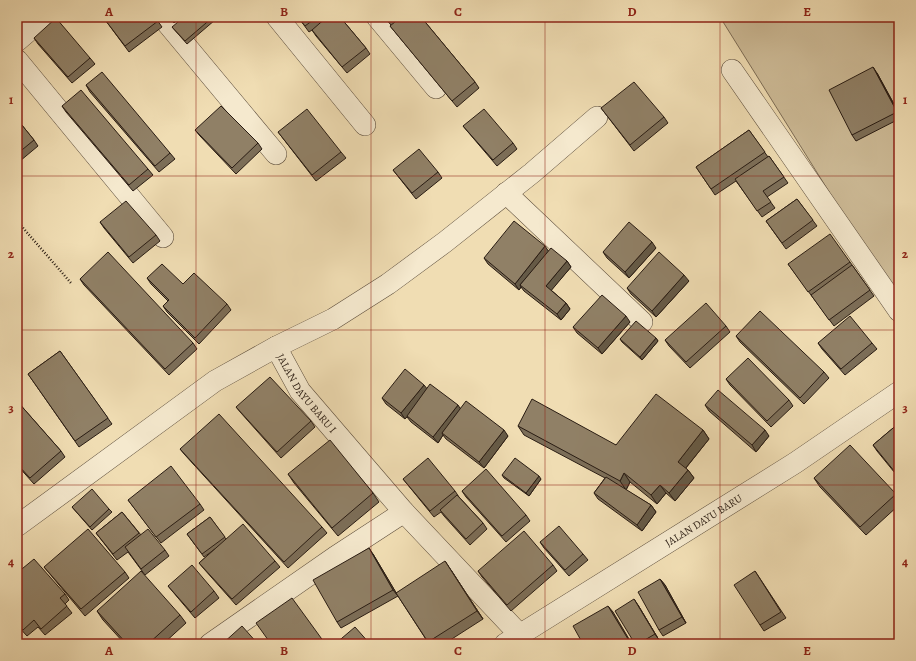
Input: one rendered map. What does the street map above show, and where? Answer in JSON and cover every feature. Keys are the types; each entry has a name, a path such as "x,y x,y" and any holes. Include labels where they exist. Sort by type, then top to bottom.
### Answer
{"street":[{"path":"17,41 45,17"},
{"path":"162,17 276,154"},
{"path":"277,17 365,125"},
{"path":"377,17 436,88"},
{"path":"17,60 163,237"},
{"path":"732,70 899,311"},
{"path":"276,347 333,319 388,284 445,242 597,117"},
{"path":"506,193 642,322"},
{"name":"JALAN DAYU BARU I","path":"17,526 216,381 276,347 300,391 512,639"},
{"name":"JALAN DAYU BARU","path":"512,639 795,463 899,392"},
{"path":"210,644 335,557 404,512"}],"path":[{"path":"17,221 71,284"}],"shaded area":[{"path":"720,17 899,17 899,304"}],"building":[{"path":"103,17 155,17 158,21 125,46"},
{"path":"184,17 213,17 185,41 172,27"},
{"path":"298,17 317,17 305,26"},
{"path":"327,17 340,17 366,48 342,67 312,30"},
{"path":"401,17 421,17 475,82 452,101 390,26"},
{"path":"56,18 90,58 68,77 34,38"},
{"path":"873,67 897,112 852,135 829,90"},
{"path":"102,72 170,153 155,166 86,85"},
{"path":"634,82 664,117 630,145 601,108"},
{"path":"81,90 148,169 129,185 62,106"},
{"path":"221,106 258,143 232,168 195,130"},
{"path":"307,109 341,152 312,175 278,132"},
{"path":"484,109 513,143 493,160 463,126"},
{"path":"17,119 34,140 17,154"},
{"path":"749,130 765,152 711,189 696,167"},
{"path":"419,149 438,172 412,193 393,170"},
{"path":"769,156 784,177 763,191 771,202 757,211 735,179"},
{"path":"797,199 813,220 782,243 766,221"},
{"path":"126,201 156,235 129,257 100,222"},
{"path":"514,221 545,246 515,284 484,258"},
{"path":"629,222 652,242 625,272 603,252"},
{"path":"830,234 850,262 808,292 788,264"},
{"path":"551,248 567,261 546,286 566,303 557,314 520,285"},
{"path":"108,252 193,343 165,369 80,279"},
{"path":"659,252 684,275 652,311 627,288"},
{"path":"162,264 183,284 194,273 227,304 195,338 163,306 169,300 147,278"},
{"path":"852,265 870,290 829,320 811,295"},
{"path":"602,295 626,316 598,348 573,327"},
{"path":"706,303 726,326 686,362 665,340"},
{"path":"760,311 824,372 800,398 736,336"},
{"path":"850,316 872,343 841,369 818,343"},
{"path":"636,321 656,338 640,357 620,339"},
{"path":"60,351 108,418 75,441 28,374"},
{"path":"748,358 789,400 767,421 726,379"},
{"path":"405,369 424,385 401,413 382,398"},
{"path":"270,377 311,421 277,452 236,407"},
{"path":"430,384 458,405 433,437 407,416"},
{"path":"718,390 765,430 752,445 705,405"},
{"path":"656,394 703,430 678,462 688,470 669,493 660,485 651,495 624,473 620,481 518,426 532,399 616,445"},
{"path":"17,401 61,451 30,478 17,464"},
{"path":"466,401 504,430 479,462 442,433"},
{"path":"219,414 322,527 284,562 180,449"},
{"path":"899,423 899,477 873,445"},
{"path":"330,440 373,493 332,528 288,474"},
{"path":"850,445 896,494 860,527 814,478"},
{"path":"428,458 455,491 430,511 403,479"},
{"path":"515,458 539,476 526,493 502,475"},
{"path":"171,466 200,504 156,537 128,500"},
{"path":"486,469 526,515 502,536 462,491"},
{"path":"606,477 651,505 637,525 594,493"},
{"path":"92,489 109,509 90,527 72,507"},
{"path":"457,495 483,523 466,539 440,510"},
{"path":"122,512 139,533 113,554 96,533"},
{"path":"210,517 225,537 202,554 187,534"},
{"path":"243,524 275,561 232,599 199,563"},
{"path":"559,526 583,554 565,570 540,542"},
{"path":"88,529 125,572 81,609 44,567"},
{"path":"148,529 165,550 141,569 125,547"},
{"path":"524,531 553,565 507,605 478,571"},
{"path":"369,548 393,590 337,622 313,580"},
{"path":"34,559 65,594 60,598 67,606 41,629 34,620 23,630 17,624 17,573"},
{"path":"445,561 477,611 428,642 396,593"},
{"path":"192,565 214,591 191,612 168,586"},
{"path":"141,571 180,615 148,644 127,644 97,611"},
{"path":"755,571 781,612 760,625 734,585"},
{"path":"660,579 682,617 659,630 638,592"},
{"path":"292,598 324,642 322,644 271,644 256,623"},
{"path":"634,599 655,634 638,644 635,644 615,611"},
{"path":"608,606 631,644 583,644 573,626"},
{"path":"242,626 258,644 222,644"},
{"path":"355,627 370,644 335,644"},
{"path":"27,640 30,644 22,644"},
{"path":"572,641 574,644 567,644"}]}
